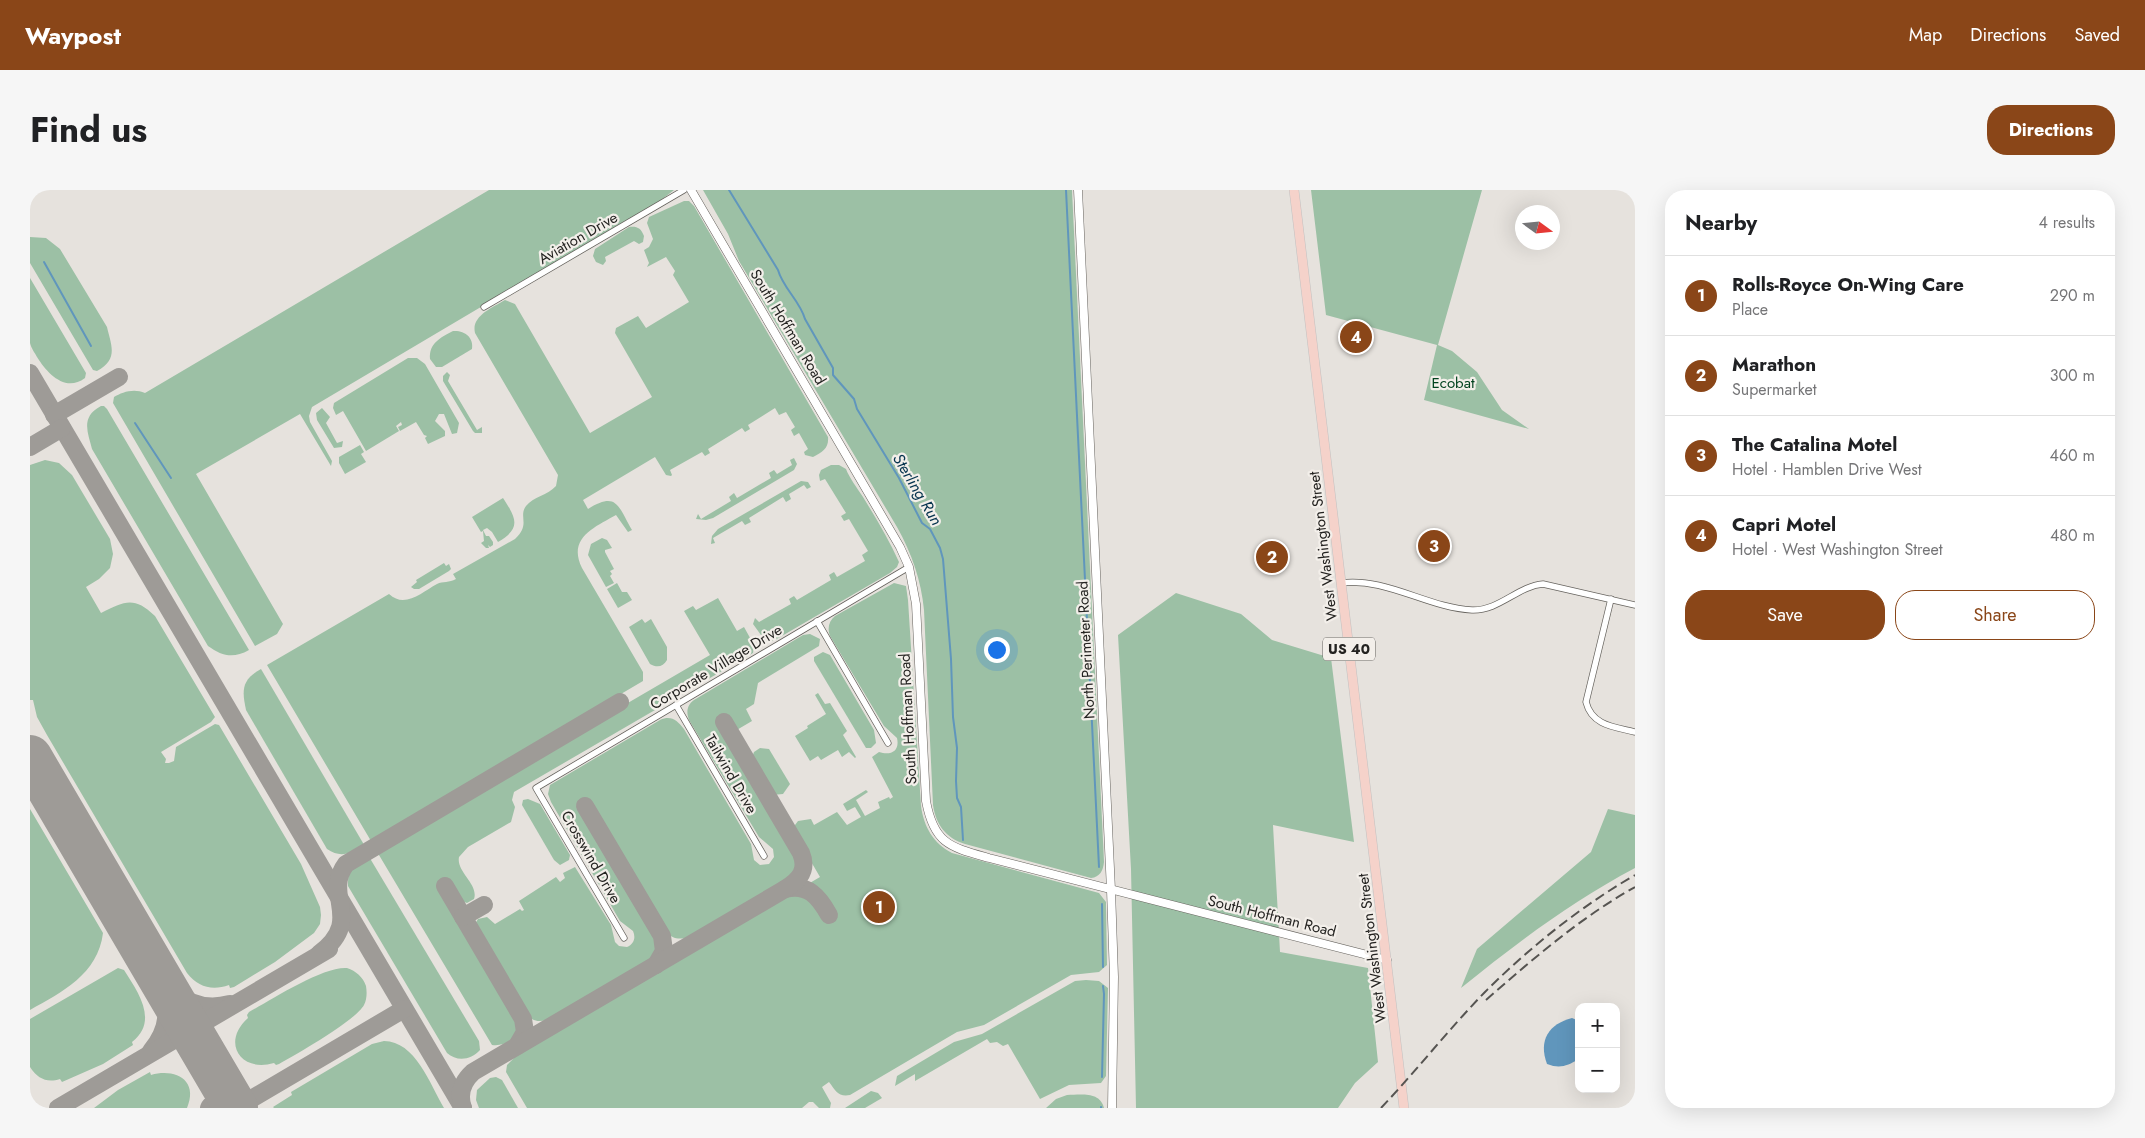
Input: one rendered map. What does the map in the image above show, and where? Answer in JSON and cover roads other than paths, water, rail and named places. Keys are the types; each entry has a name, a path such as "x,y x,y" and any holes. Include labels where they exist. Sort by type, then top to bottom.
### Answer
{"main road":[{"name":"West Washington Street","path":"1294,190 1404,1108"}],"street":[{"name":"Aviation Drive","path":"484,307 684,190"},
{"name":"South Hoffman Road","path":"691,190 895,539 909,567 916,604 926,800 932,825 942,838 956,849 1387,960"},
{"name":"North Perimeter Road","path":"1078,190 1111,890 1114,977 1112,1108"},
{"name":"Corporate Village Drive","path":"536,788 909,567"},
{"path":"1341,582 1364,582 1470,609 1489,608 1531,586 1543,584 1635,605"},
{"path":"1611,599 1586,702 1590,714 1600,722 1635,732"},
{"path":"817,621 888,743"},
{"name":"Tailwind Drive","path":"676,705 764,856"},
{"name":"Crosswind Drive","path":"536,788 624,938"}],"water":[{"path":"1572,1018 1575,1019 1575,1061 1563,1066 1547,1064 1544,1048 1545,1040 1557,1024"}],"waterway":[{"name":"Sterling Run","path":"729,190 778,270 780,277 803,312 805,319 833,368 833,375 854,399 857,409 899,478 922,523 930,529 940,548 943,559 951,659 953,717 957,748 957,798 961,807 963,840"},
{"path":"1066,190 1099,867"},
{"path":"44,262 91,346"},
{"path":"135,423 171,478"},
{"path":"1102,904 1103,967"},
{"path":"1102,1077 1103,986"}],"railway":[{"path":"1381,1108 1485,992 1520,959 1575,914 1635,875"},
{"path":"1486,1000 1576,925 1635,887"}],"place":[{"name":"Capri Motel","path":"1356,337"},
{"name":"The Catalina Motel","path":"1434,546"},
{"name":"Marathon","path":"1272,557"},
{"name":"Rolls-Royce On-Wing Care","path":"879,907"}],"park label":[{"name":"Ecobat","path":"1453,383"}]}
